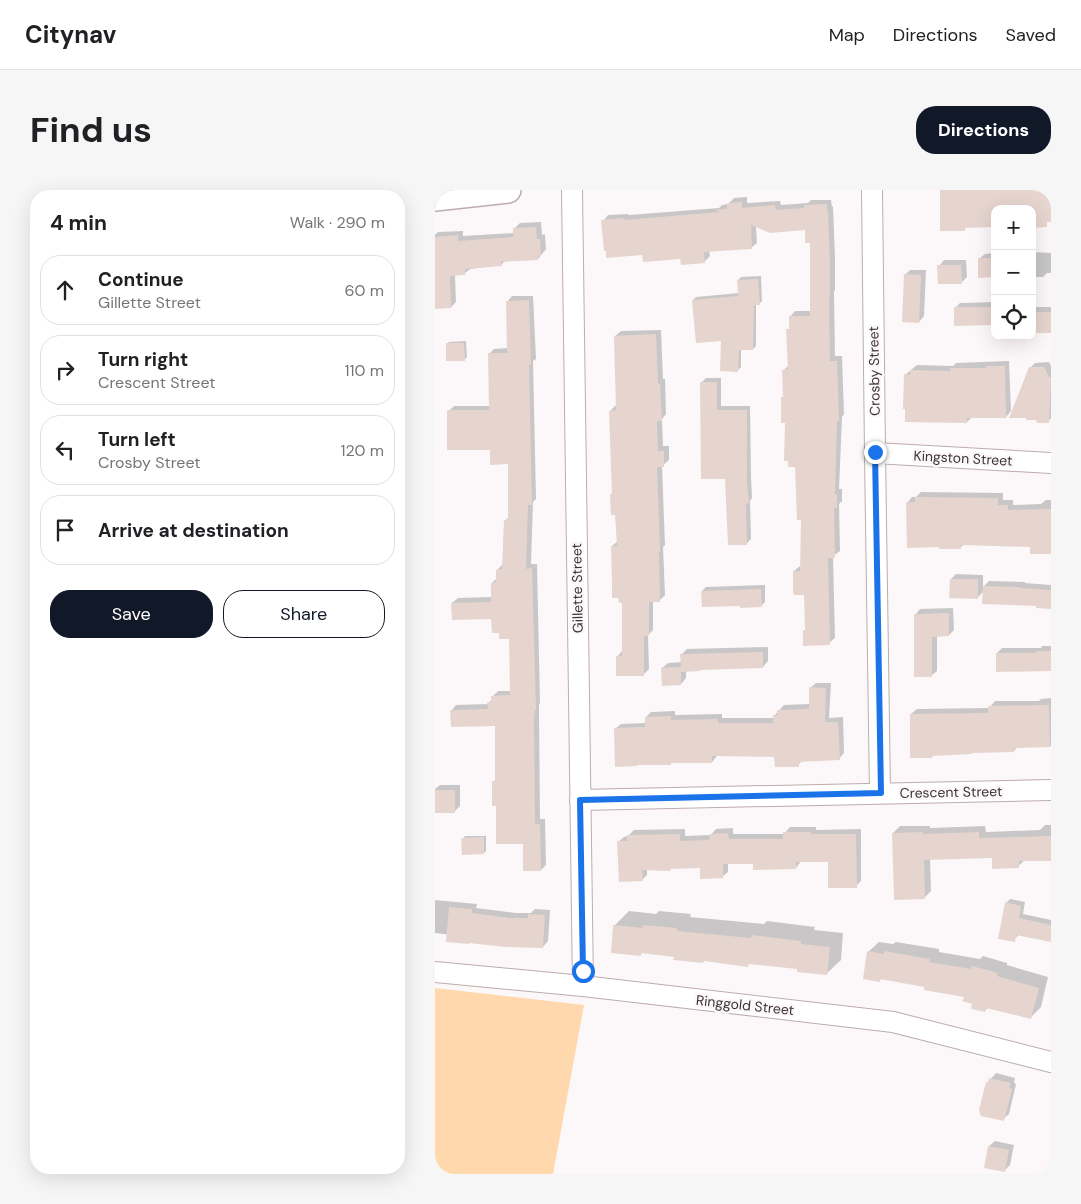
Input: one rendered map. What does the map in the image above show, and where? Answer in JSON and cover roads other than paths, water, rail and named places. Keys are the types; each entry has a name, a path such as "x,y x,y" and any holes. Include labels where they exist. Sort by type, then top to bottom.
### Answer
{"street":[{"path":"435,198 508,190"},
{"name":"Gillette Street","path":"571,190 583,986"},
{"name":"Crosby Street","path":"872,190 881,793"},
{"name":"Kingston Street","path":"875,452 1051,463"},
{"name":"Crescent Street","path":"580,800 1051,790"},
{"name":"Ringgold Street","path":"435,972 583,986 893,1022 1051,1062"}]}
